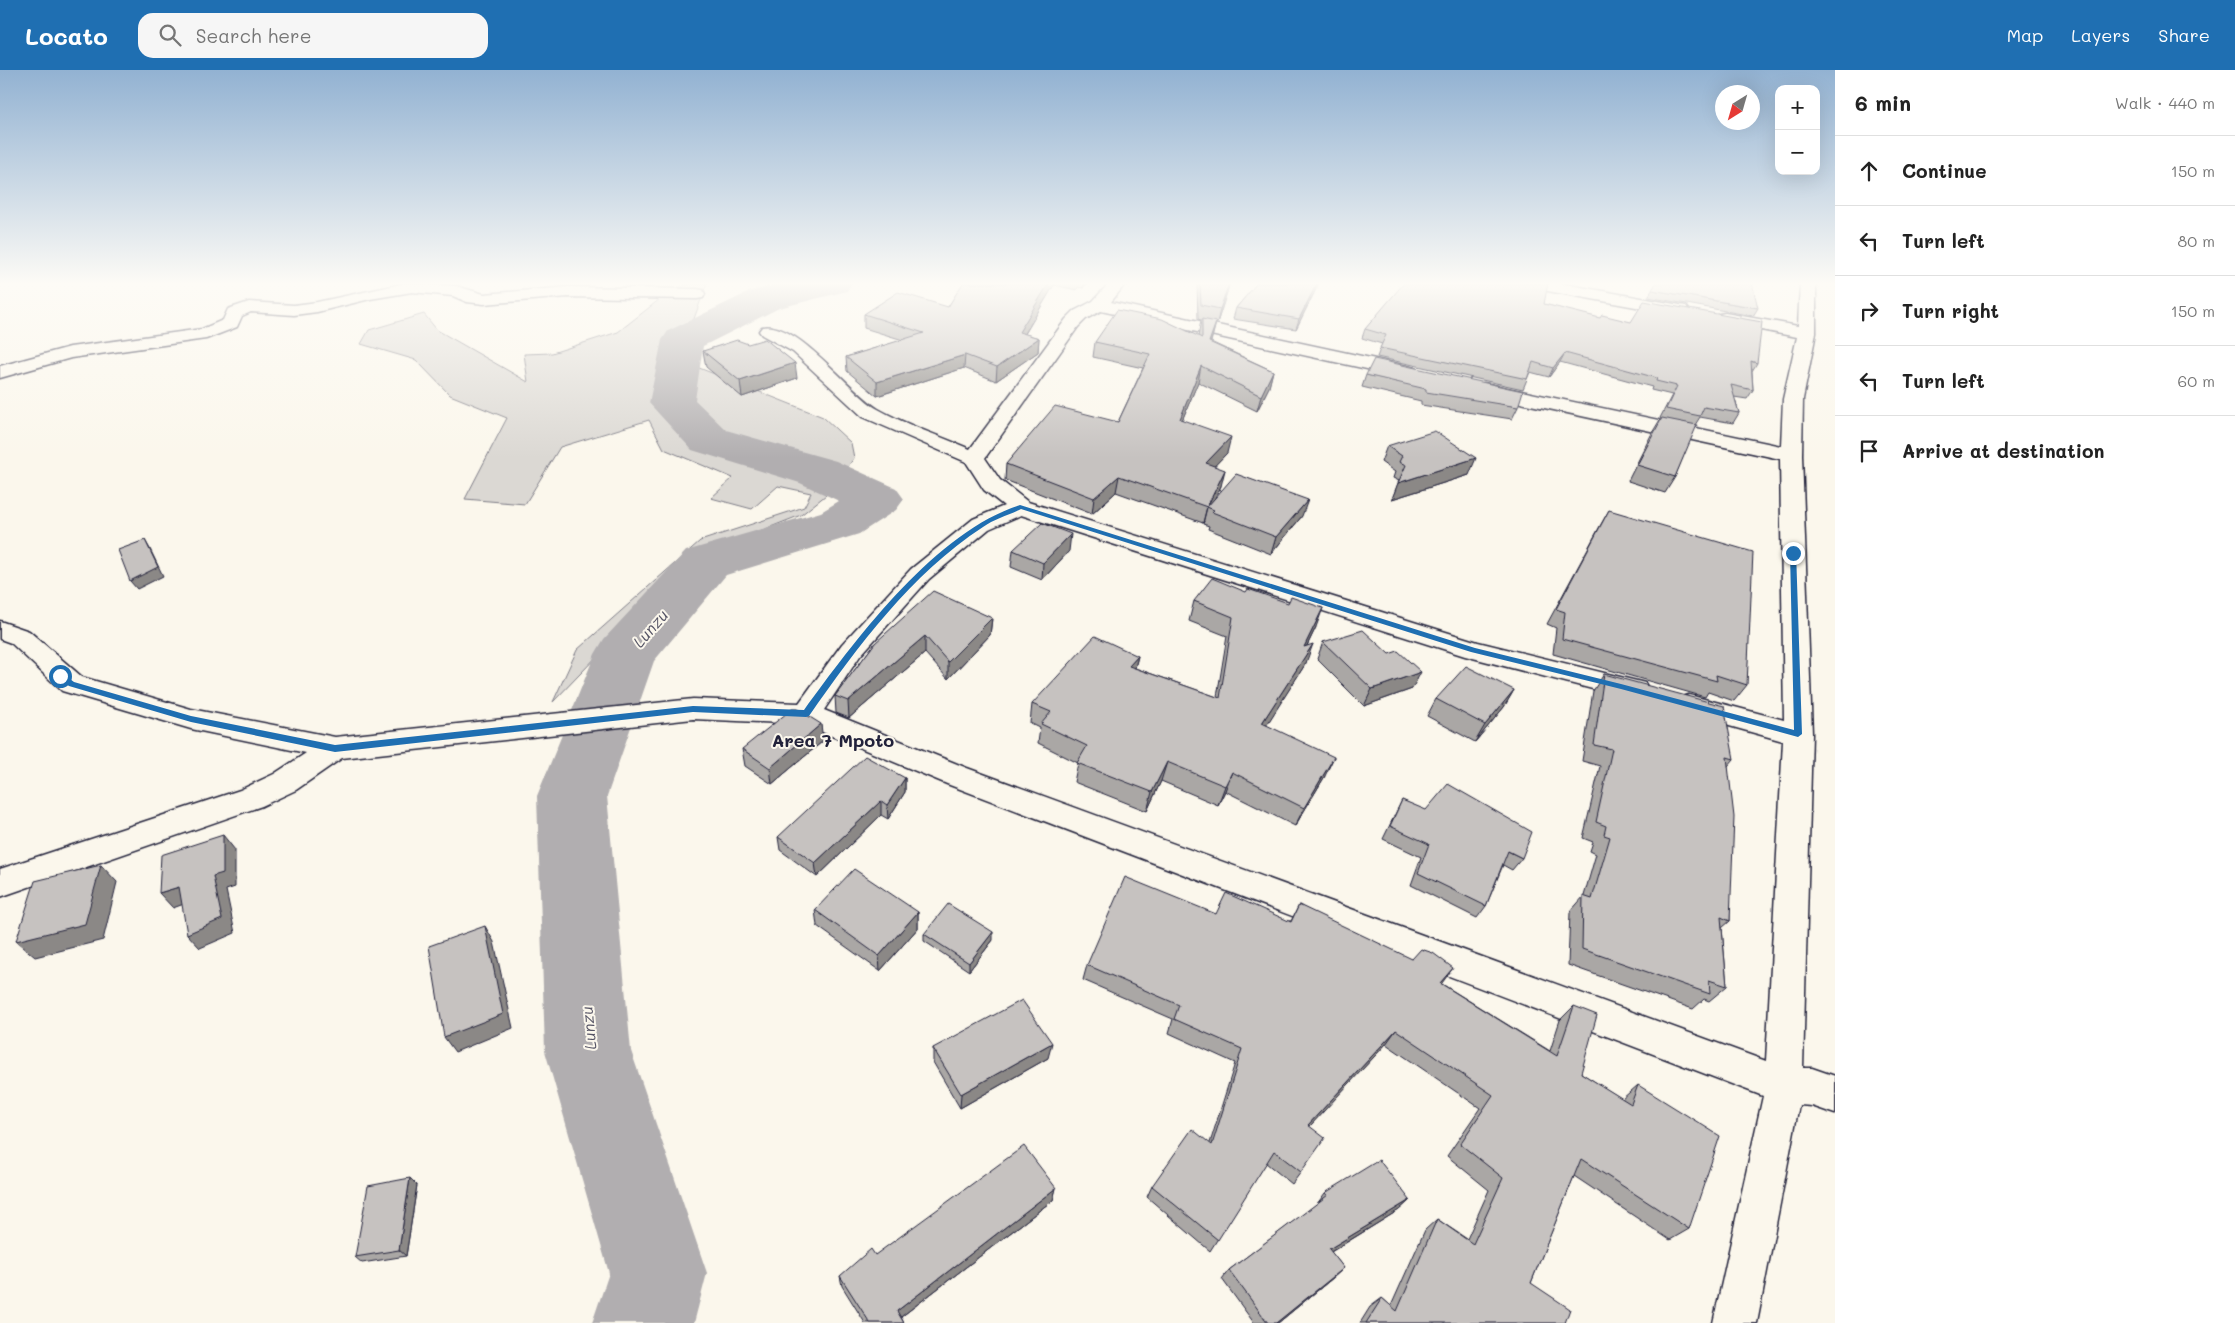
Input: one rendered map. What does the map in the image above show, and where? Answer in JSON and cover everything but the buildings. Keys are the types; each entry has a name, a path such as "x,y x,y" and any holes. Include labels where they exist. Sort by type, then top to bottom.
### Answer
{"street":[{"path":"0,372 70,353 153,341"},
{"path":"786,341 805,353 870,413 974,458 992,485 1020,507 1474,650 1798,734"},
{"path":"974,458 1059,341"},
{"path":"1267,341 1430,377"},
{"path":"1735,1323 1784,1086 1798,734 1791,455 1793,399 1805,341"},
{"path":"1469,386 1791,455"},
{"path":"806,714 851,650 920,574 981,524 1020,507"},
{"path":"0,630 20,637 60,676 72,684 191,719 335,748 693,709 806,714 957,776 1784,1086 1812,1087 1835,1096"},
{"path":"0,883 251,798 285,782 335,748"}],"shaded area":[{"path":"362,341 457,341 528,382 524,354 552,353 588,341 686,341 679,360 823,417 851,443 854,458 831,491 801,515 712,550 632,620 553,702 577,650 700,541 804,507 811,493 778,486 752,509 711,498 733,478 664,449 649,420 560,447 525,504 465,499 507,418 450,395 416,360 361,344"}],"waterway":[{"name":"Lunzu","path":"643,1323 658,1273 588,1051 572,796 626,654 706,563 840,523 878,499 818,472 709,440 672,403 683,341"}],"district":[{"name":"Area 7 Mpoto","path":"833,740"}],"route":[{"path":"60,676 72,684 191,719 335,748 693,709 806,714 851,650 920,574 981,524 1020,507 1497,657 1621,686 1798,734 1793,553"}]}
